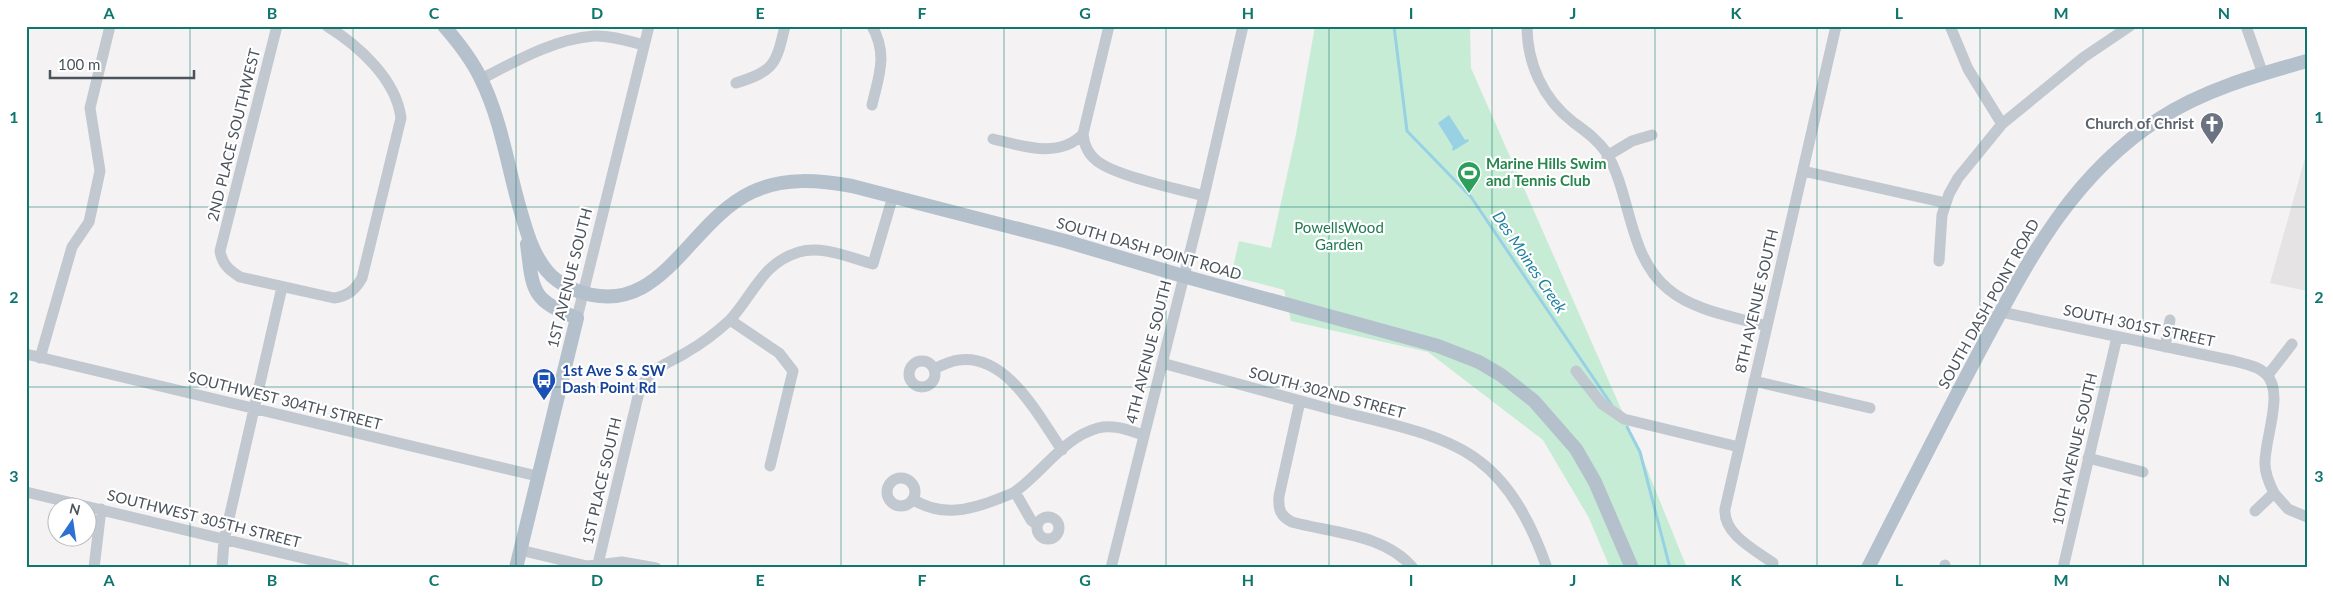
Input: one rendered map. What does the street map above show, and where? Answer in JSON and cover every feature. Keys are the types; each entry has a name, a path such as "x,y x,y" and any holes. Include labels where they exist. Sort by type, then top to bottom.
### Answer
{"main road":[{"path":"444,26 457,41 481,79 497,124 524,221 530,270 536,294 556,310 577,318"},
{"name":"SOUTH DASH POINT ROAD","path":"1868,568 2037,246 2083,184 2123,146 2160,118 2191,102 2263,74 2307,61"},
{"name":"SOUTH DASH POINT ROAD","path":"524,221 533,249 552,277 584,293 613,296 637,291 667,270 717,215 752,192 796,181 824,181 893,196 1065,240 1183,276 1438,346 1480,362 1501,375 1548,415 1576,449 1596,482 1632,568"},
{"name":"1ST AVENUE SOUTH","path":"516,568 577,318"}],"street":[{"path":"40,358 72,247 89,222 100,171 90,108 110,26"},
{"name":"2ND PLACE SOUTHWEST","path":"277,26 220,251 224,264 240,277 282,287"},
{"path":"222,568 224,540 282,287 334,298 348,294 357,288 362,278 401,118 395,96 375,67 339,33 327,26"},
{"name":"1ST AVENUE SOUTH","path":"577,318 649,26"},
{"path":"736,83 759,76 771,67 778,53 785,26"},
{"path":"872,26 879,40 882,55 872,105"},
{"path":"1108,26 1083,134 1086,149 1097,161 1131,176 1204,196"},
{"name":"4TH AVENUE SOUTH","path":"1110,568 1204,196 1243,26"},
{"path":"1527,26 1528,53 1533,67 1560,111 1592,136 1607,156 1624,198 1639,246 1657,278 1674,294 1702,306 1766,326"},
{"name":"8TH AVENUE SOUTH","path":"1773,563 1740,538 1726,519 1726,504 1836,26"},
{"path":"1950,26 1968,69 2002,124"},
{"path":"1939,261 1942,215 1958,178 2002,124 2084,57 2130,26"},
{"path":"2246,26 2263,74"},
{"path":"481,79 523,57 563,42 595,36 644,45"},
{"path":"993,139 1034,148 1056,148 1069,145 1083,134"},
{"path":"1607,156 1632,141 1652,136"},
{"path":"1803,170 1946,202"},
{"name":"1ST PLACE SOUTH","path":"597,567 640,388 648,374 689,352 730,320 769,267 783,257 802,251 820,250 874,264 893,196"},
{"name":"SOUTH 301ST STREET","path":"2001,312 2252,366 2268,375"},
{"path":"730,320 779,353 793,371 770,466"},
{"path":"2165,347 2170,320"},
{"name":"10TH AVENUE SOUTH","path":"2063,568 2117,337"},
{"path":"2292,344 2268,375 2272,384 2274,402 2265,462 2267,476 2274,493 2288,509 2307,517"},
{"name":"SOUTHWEST 304TH STREET","path":"26,354 254,410 537,476"},
{"path":"934,369 951,362 967,360 982,363 997,370 1010,379 1023,393 1062,450"},
{"name":"SOUTH 302ND STREET","path":"1162,363 1436,438 1466,452 1480,461 1510,492 1534,536 1547,568"},
{"path":"1576,371 1607,409 1624,419 1739,447"},
{"path":"1754,381 1870,408"},
{"path":"1300,401 1281,487 1279,510 1282,515 1292,522 1377,543 1400,555 1413,568"},
{"path":"914,500 926,506 959,511 977,507 1015,492 1062,450 1085,434 1109,426 1143,435"},
{"path":"2088,458 2143,472"},
{"name":"SOUTHWEST 305TH STREET","path":"26,492 346,568"},
{"path":"1015,492 1030,520 1037,525"},
{"path":"2255,511 2274,493"},
{"path":"94,568 101,509"},
{"path":"520,550 587,566 597,567 622,562 656,568"}],"shaded area":[{"path":"2307,151 2307,291 2270,283"}],"green space":[{"name":"PowellsWood Garden","path":"1315,26 1470,26 1471,68 1640,452 1687,568 1610,568 1589,518 1543,440 1428,352 1291,321 1284,290 1231,276 1239,241 1271,248 1296,134"}],"water":[{"path":"1449,115 1465,140 1468,139 1469,141 1453,151 1453,147 1438,123"}],"waterway":[{"name":"Des Moines Creek","path":"1394,26 1407,131 1471,197 1611,404"},
{"name":"Des Moines Creek","path":"1627,427 1640,452 1670,568"}],"place":[{"name":"Church of Christ","path":"2212,145"},
{"name":"Marine Hills Swim and Tennis Club","path":"1469,194"},
{"name":"1st Ave S & SW Dash Point Rd","path":"544,401"}]}
